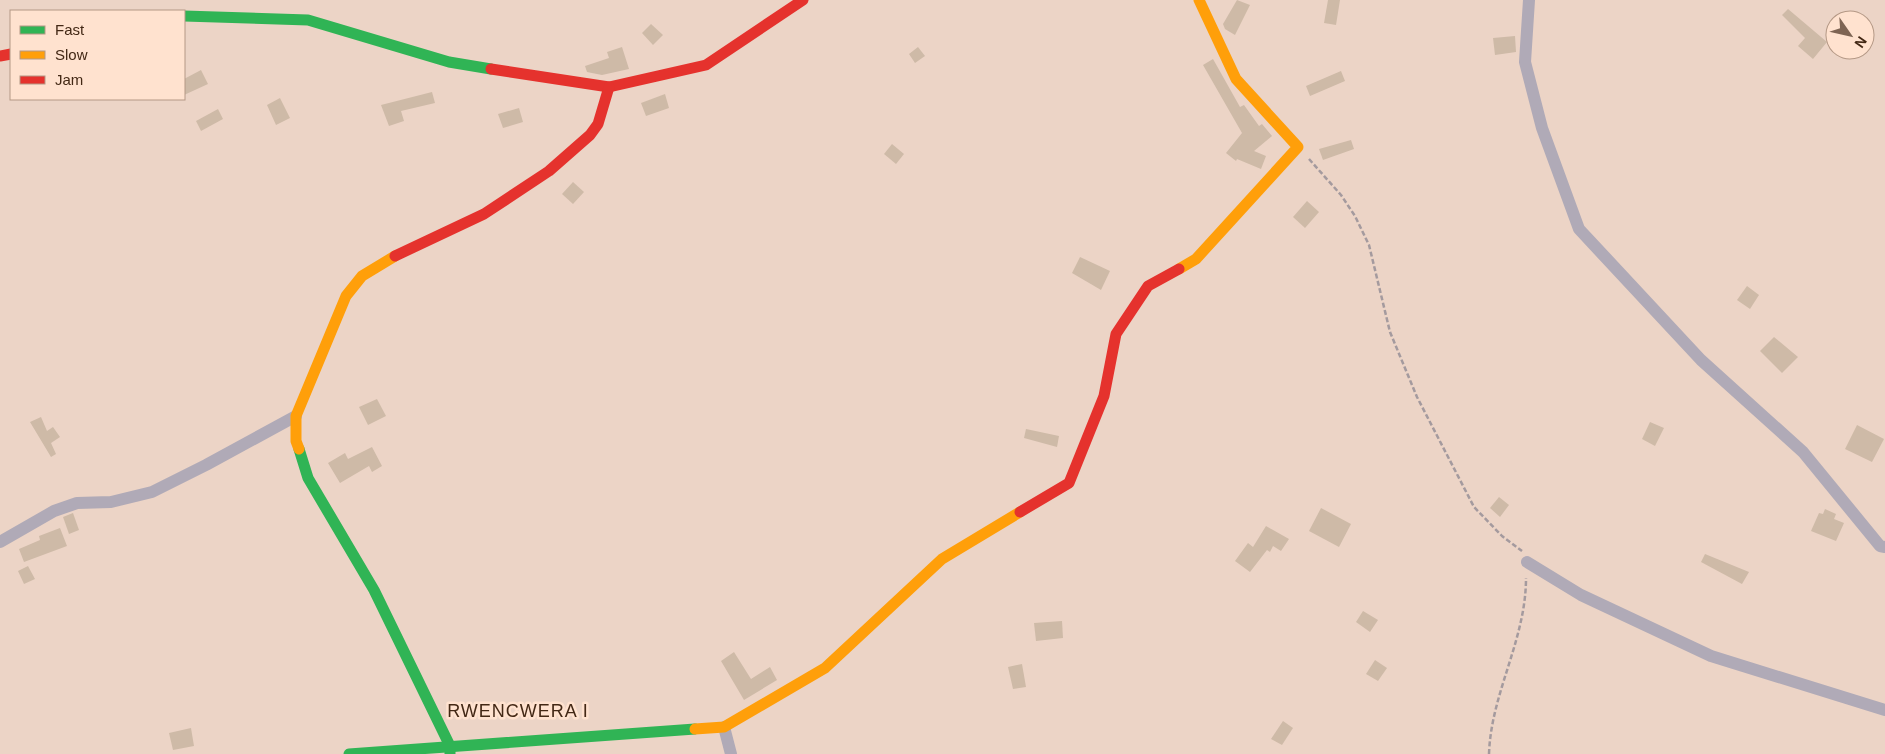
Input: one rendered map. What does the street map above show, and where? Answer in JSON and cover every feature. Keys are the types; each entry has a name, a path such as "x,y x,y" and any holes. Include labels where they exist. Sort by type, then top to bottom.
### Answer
{"street":[{"path":"185,16 308,20 449,62 609,87 706,65 803,0"},
{"path":"349,754 450,750 724,727 825,668 942,559 1069,483 1104,396 1116,334 1148,286 1196,259 1298,147 1236,79 1199,0"},
{"path":"1529,0 1525,62 1542,128 1579,229 1701,360 1803,452 1880,546 1885,547"},
{"path":"450,750 374,590 308,478 296,441 296,416 346,296 362,276 387,259 418,247 484,214 549,171 590,135 598,124 609,87"},
{"path":"0,542 54,511 77,503 110,502 152,492 206,466 296,416"},
{"path":"1527,562 1581,595 1712,656 1885,710"},
{"path":"724,727 731,754"}],"path":[{"path":"1298,147 1341,195 1355,216 1369,245 1390,332 1417,396 1474,507 1502,536 1520,549 1527,562 1522,617 1514,653 1497,696 1488,754"}],"building":[{"path":"1237,0 1250,5 1235,35 1225,29 1223,24"},
{"path":"1328,0 1340,0 1336,25 1324,23"},
{"path":"1788,9 1825,40 1825,44 1813,59 1798,46 1805,38 1782,15"},
{"path":"651,24 663,35 653,45 642,33"},
{"path":"1515,36 1516,52 1495,55 1493,38"},
{"path":"622,47 629,69 602,75 587,72 585,66 609,58 607,52"},
{"path":"918,47 925,56 915,63 909,54"},
{"path":"1213,59 1240,107 1244,105 1259,126 1262,124 1272,136 1254,151 1266,156 1261,169 1237,159 1236,161 1226,153 1242,133 1203,65"},
{"path":"201,70 208,84 185,95 185,78"},
{"path":"1341,71 1345,81 1310,96 1306,86"},
{"path":"432,92 435,103 401,111 404,121 389,126 381,105"},
{"path":"665,94 669,108 646,116 641,103"},
{"path":"280,98 290,118 276,125 267,105"},
{"path":"519,108 523,122 503,128 498,114"},
{"path":"218,109 223,119 201,131 196,121"},
{"path":"1351,140 1354,149 1323,160 1319,149"},
{"path":"892,144 904,154 896,164 884,154"},
{"path":"573,182 584,192 573,204 562,194"},
{"path":"1307,201 1319,212 1305,228 1293,217"},
{"path":"1080,257 1110,271 1101,290 1072,273"},
{"path":"1747,286 1759,295 1750,309 1737,300"},
{"path":"1774,337 1798,357 1782,373 1760,351"},
{"path":"377,399 386,416 368,425 359,407"},
{"path":"41,417 47,431 53,427 60,437 51,443 56,454 51,457 30,422"},
{"path":"1650,422 1664,428 1655,446 1642,439"},
{"path":"1857,425 1884,439 1872,462 1845,449"},
{"path":"1026,429 1059,436 1057,447 1024,438"},
{"path":"372,447 382,466 372,472 369,466 340,483 328,463 345,453 348,459"},
{"path":"1499,497 1509,505 1500,517 1490,508"},
{"path":"1321,508 1351,524 1339,547 1309,531"},
{"path":"1825,509 1836,514 1834,519 1844,523 1836,541 1811,531 1819,513 1823,514"},
{"path":"73,513 79,530 69,534 63,517"},
{"path":"1266,526 1289,539 1281,551 1273,546 1270,552 1267,550 1250,572 1235,561 1248,543 1253,547"},
{"path":"60,528 67,546 24,562 19,549 40,540 39,536"},
{"path":"1705,554 1749,572 1742,584 1701,562"},
{"path":"28,566 35,579 24,584 18,571"},
{"path":"1363,611 1378,620 1370,632 1356,622"},
{"path":"1062,621 1063,638 1036,641 1034,623"},
{"path":"734,652 751,679 770,667 777,680 744,700 721,661"},
{"path":"1375,660 1387,668 1378,681 1366,674"},
{"path":"1022,664 1026,687 1013,689 1008,667"},
{"path":"1283,721 1293,728 1282,745 1271,739"},
{"path":"191,728 194,746 173,750 169,733"}],"traffic: fast":[{"path":"185,16 308,20 449,62 491,69"},
{"path":"299,449 308,478 374,590 450,746 450,754"},
{"path":"349,754 695,729"}],"traffic: slow":[{"path":"1179,269 1196,259 1298,147 1236,79 1199,0"},
{"path":"299,449 296,441 296,416 346,296 362,276 395,256"},
{"path":"695,729 724,727 825,668 942,559 1020,512"}],"traffic: jam":[{"path":"491,69 609,87 706,65 803,0"},
{"path":"0,56 10,54"},
{"path":"395,256 484,214 549,171 590,135 598,124 609,87"},
{"path":"1020,512 1069,483 1104,396 1116,334 1148,286 1179,269"}],"district":[{"name":"RWENCWERA I","path":"518,711"}]}
